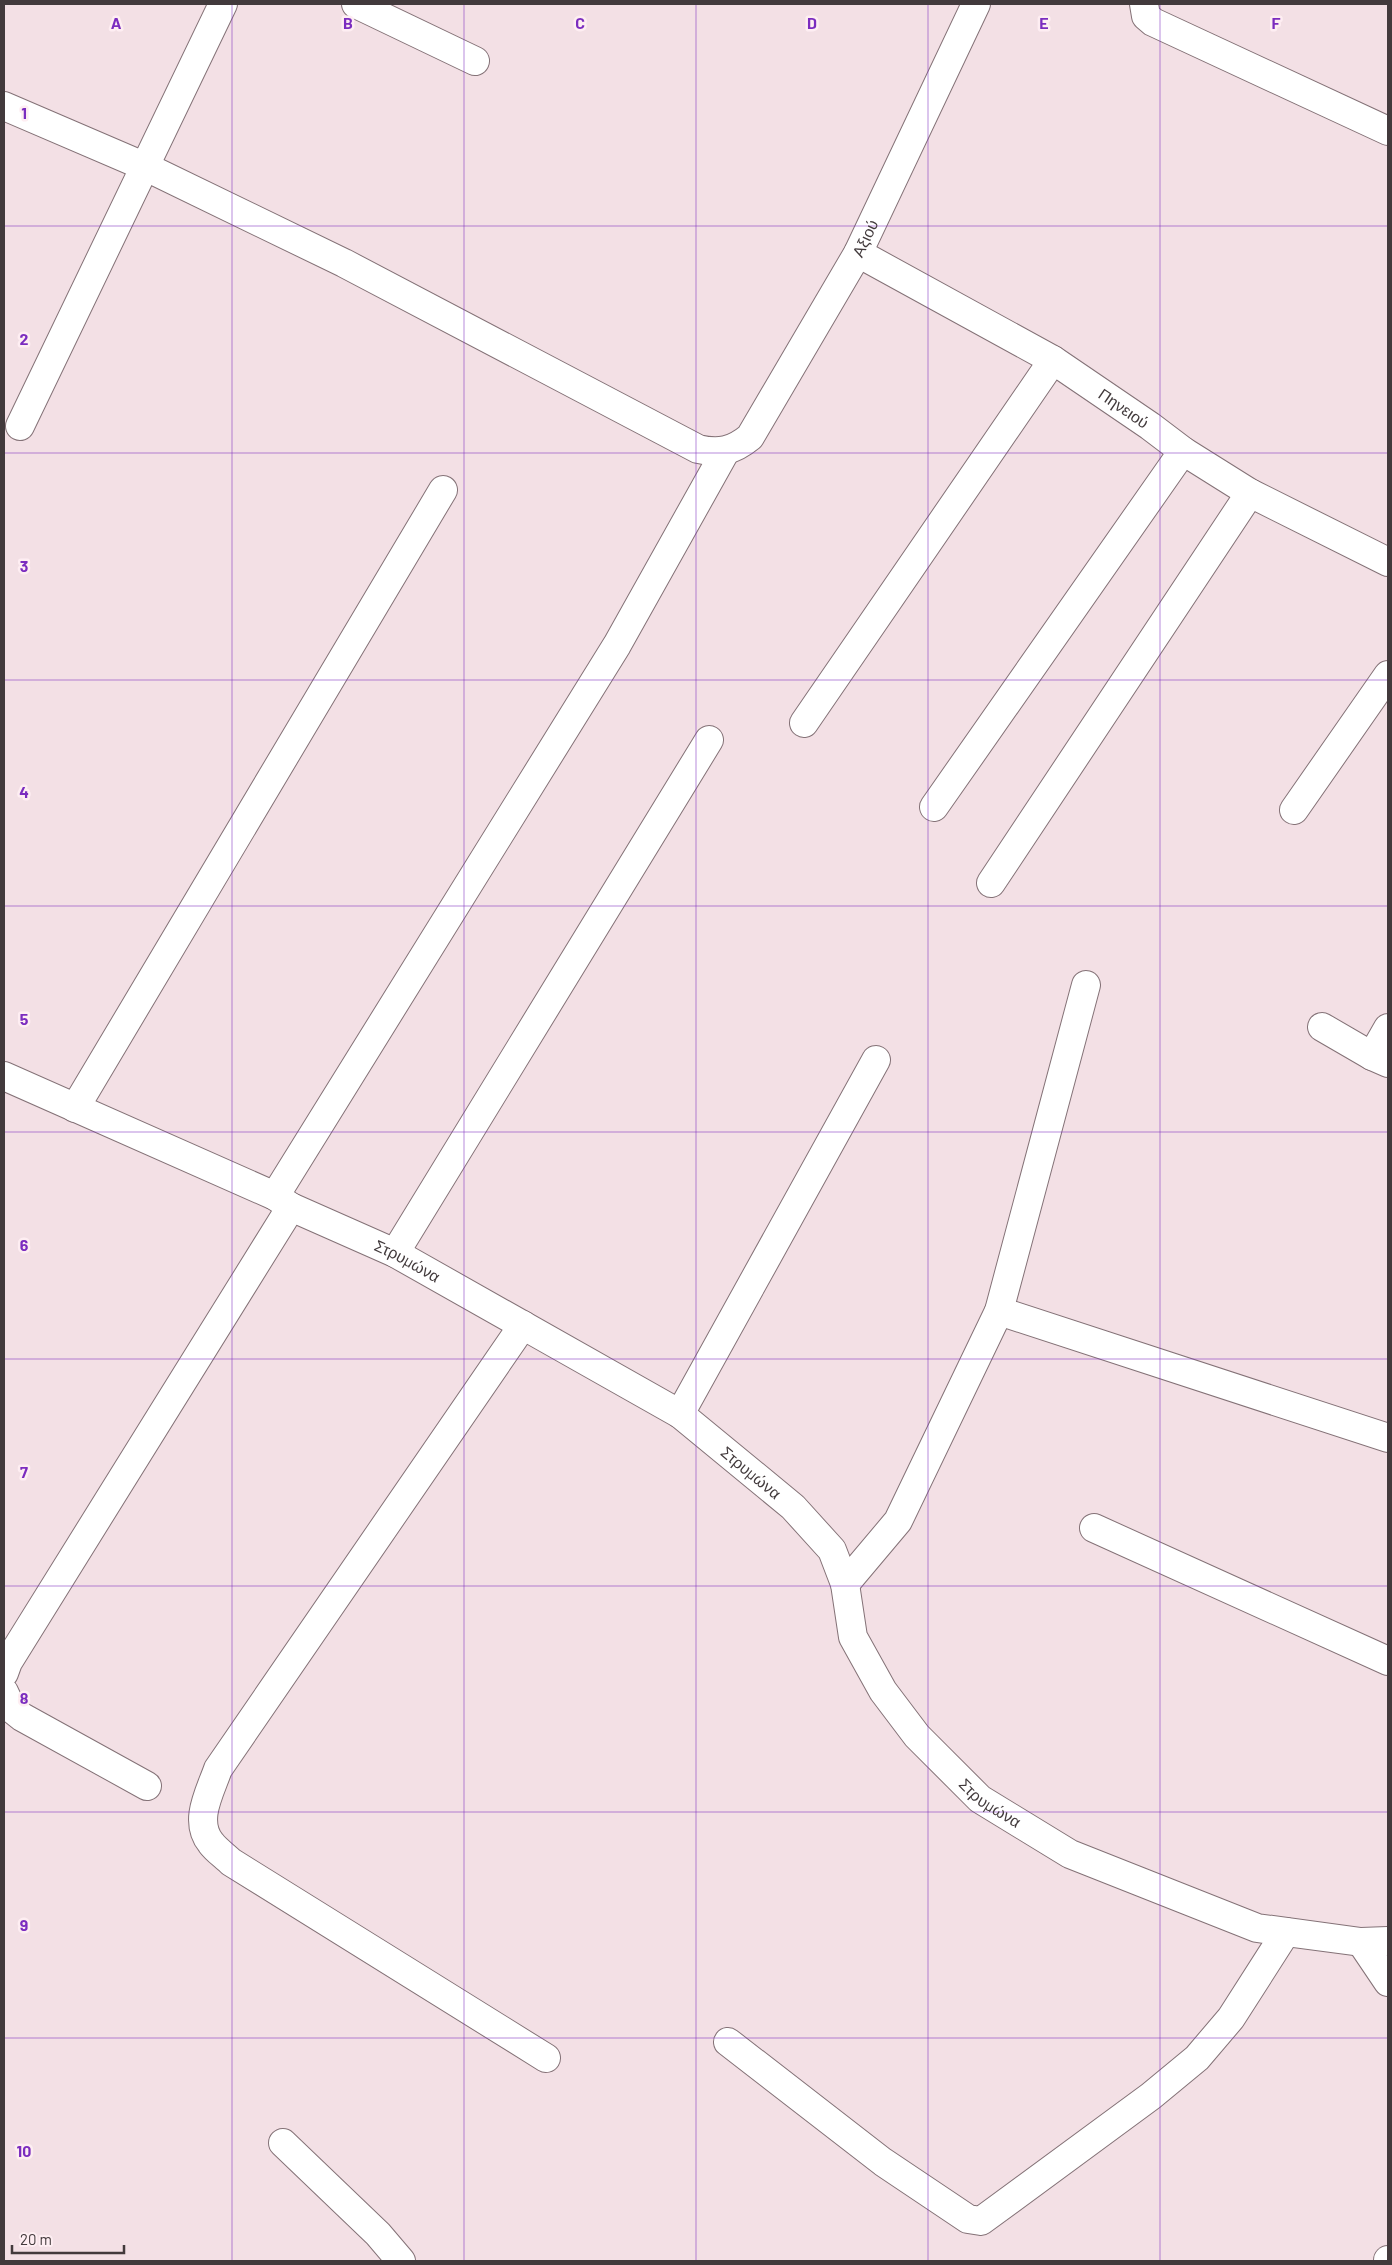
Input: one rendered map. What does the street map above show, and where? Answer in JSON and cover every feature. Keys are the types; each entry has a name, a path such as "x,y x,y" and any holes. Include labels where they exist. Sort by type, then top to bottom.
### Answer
{"street":[{"path":"20,426 223,4"},
{"path":"356,4 474,61"},
{"name":"Αξιού","path":"725,452 738,446 750,437 858,253 976,4"},
{"path":"1144,4 1146,16 1153,22 1388,131"},
{"path":"4,106 146,167 344,263 698,449 725,452 616,645 283,1202 7,1656"},
{"name":"Πηνειού","path":"858,253 1052,360 1150,426 1183,452 1250,493 1388,562"},
{"path":"804,723 1052,360"},
{"path":"934,807 1183,452"},
{"path":"76,1108 443,490"},
{"path":"991,883 1250,493"},
{"path":"1294,810 1388,675"},
{"path":"395,1253 709,740"},
{"path":"845,1584 898,1521 1000,1311 1086,985"},
{"path":"1322,1028 1380,1060 1388,1028"},
{"path":"680,1414 876,1060"},
{"name":"Στρυμώνα","path":"4,1076 395,1253 680,1414 792,1507 832,1550 845,1584 853,1637 883,1691 917,1736 980,1799 1070,1854 1257,1928 1360,1942 1388,1942"},
{"path":"1000,1311 1388,1438"},
{"path":"523,1325 218,1770 203,1815 203,1829 211,1843 231,1862 546,2058"},
{"path":"1094,1528 1388,1661"},
{"path":"4,1692 12,1709 22,1716 147,1786"},
{"path":"728,2042 882,2162 968,2218 974,2221 981,2221 1151,2096 1197,2058 1230,2018 1286,1932"},
{"path":"1360,1942 1388,1982"},
{"path":"283,2143 378,2234 401,2261"}]}
